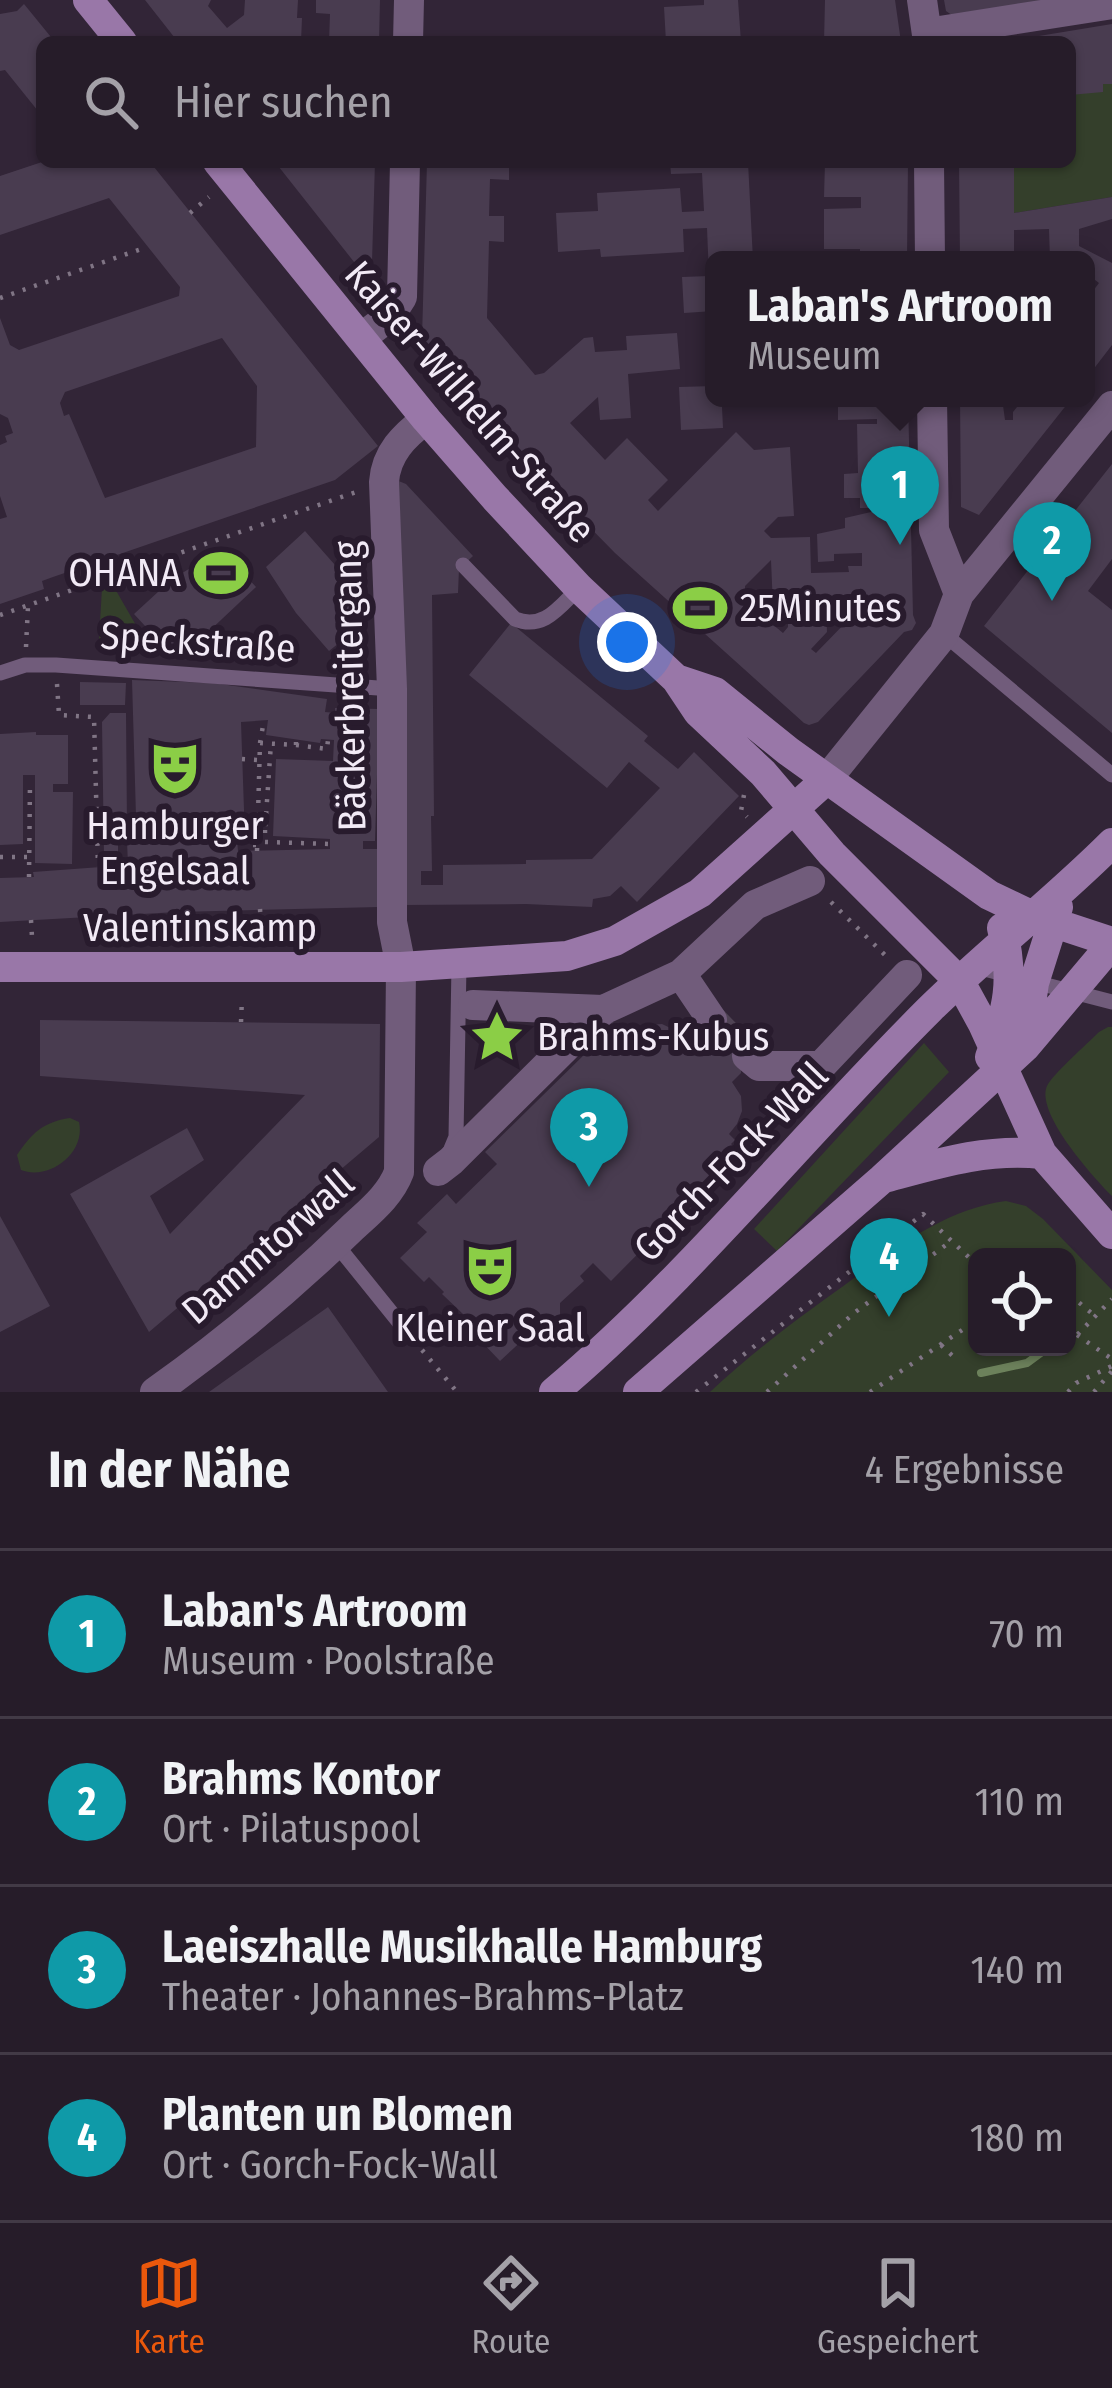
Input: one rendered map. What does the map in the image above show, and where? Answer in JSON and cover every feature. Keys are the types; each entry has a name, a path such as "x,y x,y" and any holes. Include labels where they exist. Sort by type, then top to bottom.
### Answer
{"main road":[{"path":"88,0 117,36"},
{"name":"Kaiser-Wilhelm-Straße","path":"223,168 426,418 579,588 676,679 698,712 764,773 832,854 931,950 1000,970"},
{"name":"Kaiser-Wilhelm-Straße","path":"676,679 715,692 989,895 1043,920 1109,939"},
{"name":"Valentinskamp","path":"0,967 400,967 567,956 615,941 700,893 827,779"},
{"path":"1043,920 1063,890 1112,843"},
{"path":"989,895 1007,1054 1027,1124 1042,1154 1112,1234"},
{"name":"Gorch-Fock-Wall","path":"554,1392 714,1239 936,1003 1000,970 1043,920"},
{"path":"1000,970 1109,939"},
{"path":"638,1392 882,1178 978,1089 1007,1054 1088,985 1109,939"},
{"path":"1000,970 1088,985"},
{"path":"1000,970 1007,1054"},
{"path":"882,1178 989,1153 1042,1154"}],"street":[{"path":"408,36 409,0"},
{"path":"922,0 927,36"},
{"path":"938,36 1112,4"},
{"path":"361,338 389,316 402,297 405,168"},
{"path":"929,168 930,251"},
{"path":"827,779 944,634 959,594 1112,406"},
{"path":"932,407 934,530 959,594"},
{"path":"384,482 388,460 426,418"},
{"name":"Bäckerbreitergang","path":"384,482 392,689 392,922 400,967 398,1190"},
{"path":"434,1173 603,1010 681,974 755,905 810,881"},
{"path":"681,974 712,1020"},
{"path":"747,1056 759,1066 821,1066 907,975"},
{"path":"472,1005 603,1010"},
{"name":"Dammtorwall","path":"155,1392 254,1316 398,1190"}],"lane":[{"path":"464,565 515,620 526,624 550,617 579,588"},
{"path":"944,634 1112,775"},
{"name":"Speckstraße","path":"0,673 25,665 56,665 392,689"},
{"path":"434,1173 456,1137 459,965"},
{"path":"1088,985 1112,1002"},
{"path":"336,1244 411,1336"}],"path":[{"path":"0,298 147,247"},
{"path":"0,615 384,482"},
{"path":"26,653 28,606"},
{"path":"56,665 59,715 94,717 98,867"},
{"path":"264,721 256,817 266,842 330,844"},
{"path":"260,743 296,742 327,748 328,740"},
{"path":"256,817 250,817 251,844 257,848 271,743"},
{"path":"242,759 258,760"},
{"path":"29,877 30,782"},
{"path":"0,857 29,857"},
{"path":"810,881 907,975"},
{"path":"695,1392 922,1214 968,1257"},
{"path":"767,1392 854,1313 950,1242"},
{"path":"1112,1299 1077,1335 1112,1365"},
{"path":"1076,1300 1096,1316"},
{"path":"870,1392 968,1326"},
{"path":"411,1336 457,1392"},
{"path":"941,1345 958,1360"},
{"path":"1068,1392 1112,1365"},
{"path":"1094,1392 1112,1365"}],"green space":[{"path":"1112,84 1112,197 1014,213 1014,168 1076,168 1076,93"},
{"path":"114,587 141,634 131,643 99,639 102,588"},
{"path":"1112,1027 1112,1196 1068,1144 1046,1098 1047,1086 1056,1074"},
{"path":"924,1043 949,1072 777,1251 754,1229"},
{"path":"70,1118 79,1122 80,1133 71,1154 43,1172 21,1170 17,1155 33,1135 52,1122"},
{"path":"1006,1201 1026,1206 1071,1248 968,1248 968,1356 1076,1356 1076,1253 1112,1290 1112,1392 710,1392 790,1325 899,1246 961,1213"}],"building":[{"path":"145,0 211,0 208,6 227,28 244,15 245,0 298,0 297,18 302,18 301,36 173,36"},
{"path":"316,0 380,0 379,36 329,36 330,14 316,13"},
{"path":"704,0 738,0 741,36 666,36 664,7 704,5"},
{"path":"825,0 895,0 900,36 824,36"},
{"path":"944,0 1049,0 956,18 946,11"},
{"path":"24,4 50,36 36,36 36,109 5,70 0,71 0,14 17,11"},
{"path":"1112,24 1112,84 1103,84 1103,92 1076,94 1076,36 1038,36"},
{"path":"36,164 36,168 155,168 378,446 335,480 42,581 44,589 0,604 0,519 7,517 0,496 0,445 13,433 8,418 0,414 0,318 10,345 19,350 179,296 180,287 109,198 0,235 0,176","holes":["222,338 257,386 256,447 105,498 60,403 65,392"]},
{"path":"280,168 375,168 372,262 358,267"},
{"path":"427,168 509,168 509,180 490,179 489,216 504,216 504,242 489,241 487,318 535,375 544,373 584,338 593,337 595,352 627,350 626,336 677,333 680,369 628,374 631,418 600,420 598,397 570,423 605,460 627,438 668,480 648,500 658,511 736,432 754,450 790,447 794,516 778,517 764,531 771,538 810,537 811,573 849,572 848,566 862,566 862,553 834,554 834,561 818,562 817,534 845,528 845,518 871,512 871,508 860,508 860,498 844,498 844,474 858,473 857,424 877,424 877,419 838,420 838,407 908,407 916,623 818,722 804,723 615,553 511,447 426,349 422,338","holes":["771,560 773,607 788,606 788,627 783,633 754,609 745,608 745,586","826,605 849,605 850,618 816,653 811,649 827,632"]},
{"path":"670,168 748,168 753,251 708,251 707,228 683,229 684,252 601,257 600,249 558,252 556,213 598,211 597,193 680,188 682,212 704,211 702,173 671,174"},
{"path":"825,168 908,168 907,251 824,249 824,209 861,208 861,197 824,197"},
{"path":"959,168 1014,168 1014,213 1112,197 1112,219 1079,229 1079,246 1089,251 1050,251 1049,229 1014,230 1014,251 960,251"},
{"path":"1095,254 1112,263 1112,345 1095,367 1095,288 1099,283"},
{"path":"705,276 705,312 684,313 682,277"},
{"path":"705,386 705,407 722,407 723,428 681,430 679,387"},
{"path":"960,407 1003,407 1005,420 1013,420 1017,407 1065,407 979,515 961,507"},
{"path":"1112,464 1112,559 1088,591 1112,610 1112,733 984,626"},
{"path":"396,480 406,484 473,556 459,569 458,593 432,595 432,871 421,871 421,885 443,885 443,865 592,859 660,788 629,762 607,788 469,675 511,623 648,736 644,741 678,769 694,752 739,796 637,902 621,886 610,896 593,899 592,907 402,905"},
{"path":"305,531 350,582 369,619 329,651 296,613 266,567"},
{"path":"221,549 256,587 205,635 169,652 134,614 171,580"},
{"path":"132,680 213,683 327,699 325,712 379,709 375,841 363,841 363,849 379,849 379,907 0,922 0,878 34,877 33,872 128,865 127,841 118,841 118,855 104,855 102,722 110,713 126,713 127,827 170,826 170,815 136,816","holes":["268,720 266,735 320,743 321,739 334,740 333,761 276,759 273,836 330,839 330,849 238,851 237,840 245,839 241,722","173,863 173,867 128,868 128,865"]},
{"path":"80,682 126,683 125,705 80,705"},
{"path":"0,734 68,735 68,784 53,784 53,792 73,792 72,864 35,863 35,775 23,775 23,844 0,845"},
{"path":"718,1015 753,1050 741,1061 741,1073 732,1082 741,1096 742,1111 729,1134 742,1155 611,1281 593,1263 580,1276 584,1281 560,1303 560,1315 566,1321 553,1340 550,1337 543,1343 537,1337 526,1337 500,1361 480,1340 485,1335 444,1292 429,1277 424,1282 400,1258 427,1232 417,1223 447,1194 456,1204 497,1164 485,1152 590,1049 586,1045 611,1020 632,1035 648,1025 662,1024 685,1035 694,1026 707,1026"},
{"path":"40,1020 380,1024 379,1137 149,1332 70,1194 187,1128 204,1160 150,1196 170,1234 305,1095 40,1076"},
{"path":"0,1216 50,1306 0,1332"},
{"path":"328,1307 388,1392 209,1392"}],"waterway":[{"path":"981,1373 1027,1363 1037,1356"}],"tunnel":[{"path":"712,1020 747,1056"}],"place":[{"name":"Laban's Artroom","path":"900,545"},
{"name":"OHANA","path":"221,573"},
{"name":"Brahms Kontor","path":"1052,601"},
{"name":"25Minutes","path":"700,608"},
{"name":"Hamburger Engelsaal","path":"175,768"},
{"name":"Brahms-Kubus","path":"497,1037"},
{"name":"Laeiszhalle Musikhalle Hamburg","path":"589,1187"},
{"name":"Kleiner Saal","path":"490,1270"},
{"name":"Planten un Blomen","path":"889,1317"}]}
